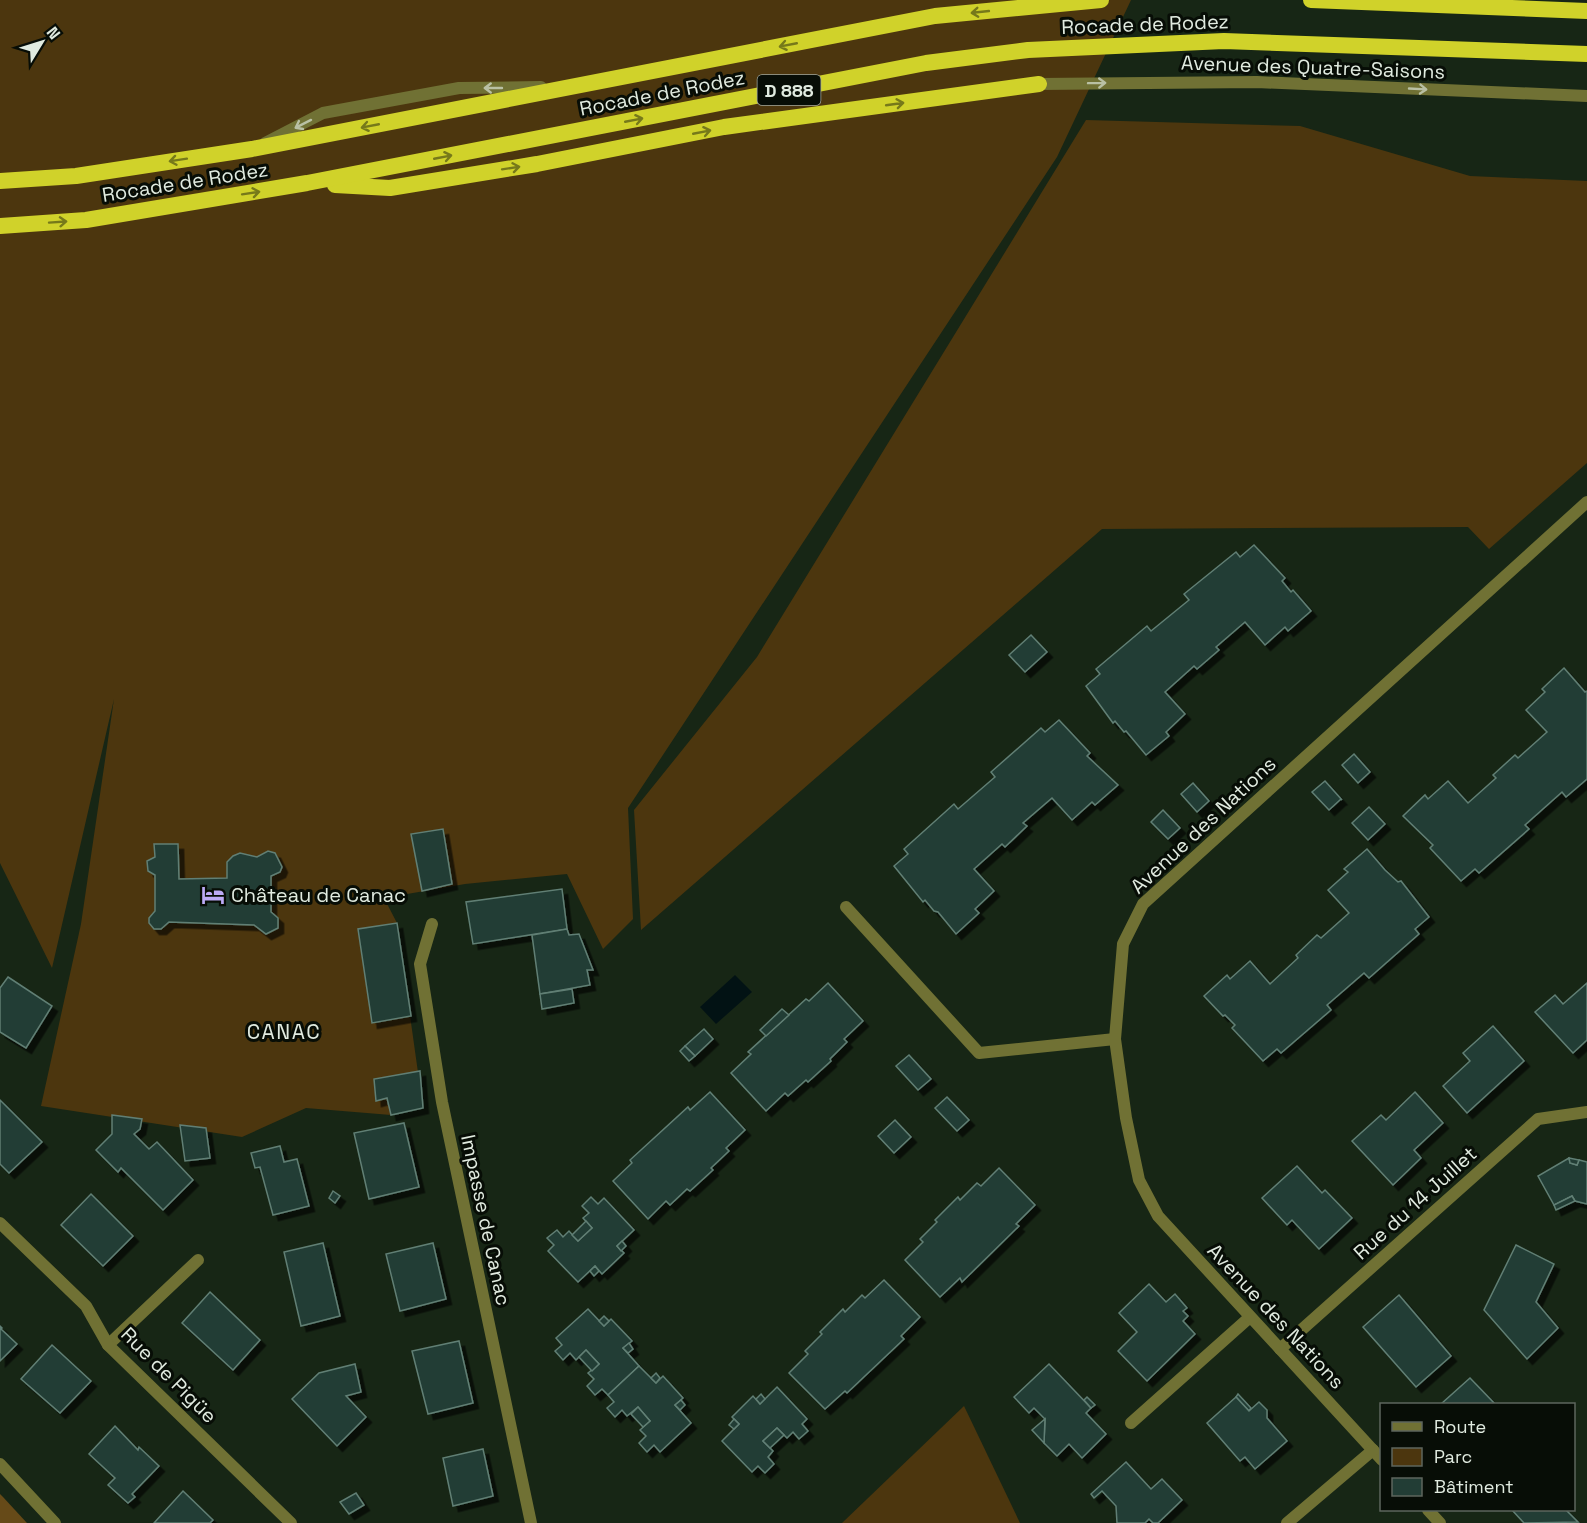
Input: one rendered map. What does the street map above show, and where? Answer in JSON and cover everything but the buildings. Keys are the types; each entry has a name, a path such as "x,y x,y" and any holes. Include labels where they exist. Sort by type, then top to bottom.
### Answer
{"highway":[{"name":"Rocade de Rodez","path":"0,181 76,176 252,149 935,16 1101,0"},
{"path":"1311,0 1587,11"},
{"name":"Rocade de Rodez","path":"0,226 86,220 307,183 926,63 1028,50 1224,41 1587,54"},
{"path":"307,183 390,188 537,164 724,127 1039,84"}],"street":[{"name":"Avenue des Quatre-Saisons","path":"1039,84 1257,82 1587,96"},
{"name":"Avenue des Nations","path":"1380,1458 1158,1216 1139,1180 1126,1118 1115,1039 1123,944 1143,904 1587,502"},
{"path":"846,907 979,1053 1115,1039"},
{"name":"Impasse de Canac","path":"432,924 420,964 440,1090 531,1523"},
{"name":"Rue du 14 Juillet","path":"1280,1349 1538,1119 1587,1112"},
{"name":"Rue de Pigüe","path":"0,1223 86,1306 108,1345 291,1523"},
{"path":"108,1345 198,1260"},
{"path":"1131,1423 1250,1317"},
{"path":"1287,1523 1373,1450"},
{"path":"0,1464 55,1523"},
{"path":"1430,1511 1440,1523"}],"green space":[{"path":"0,0 1131,0 1057,157 628,808 633,919 603,949 567,874 465,884 384,898 397,923 423,1108 391,1115 306,1108 242,1137 41,1106 81,924 114,699 52,968 0,863"},
{"path":"1086,120 1300,126 1470,176 1587,181 1587,463 1489,549 1468,527 1102,529 641,930 634,810 757,657"},
{"path":"964,1406 1020,1523 842,1523"}],"shaded area":[{"path":"735,975 752,992 716,1024 700,1007"},
{"path":"0,1494 3,1497 27,1523 0,1523"}],"place":[{"name":"Château de Canac","path":"213,895"}],"district":[{"name":"CANAC","path":"284,1031"}]}
